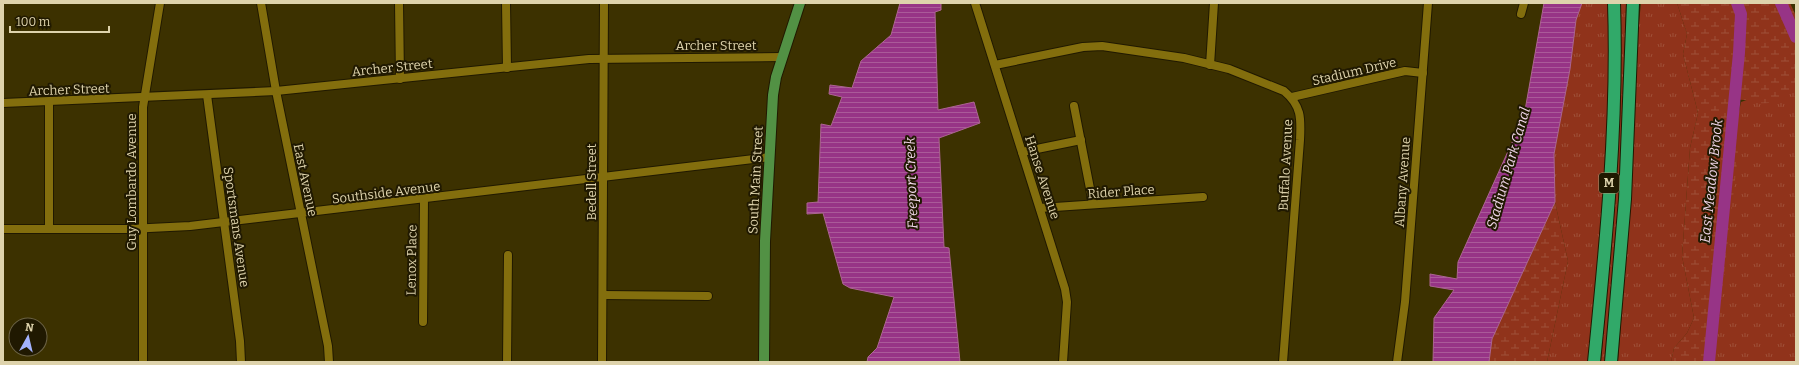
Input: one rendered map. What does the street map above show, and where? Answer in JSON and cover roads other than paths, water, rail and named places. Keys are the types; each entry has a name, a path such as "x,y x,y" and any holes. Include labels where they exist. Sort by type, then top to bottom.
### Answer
{"highway":[{"name":"M","path":"1594,362 1604,258 1611,159 1614,78 1614,3"},
{"name":"M","path":"1611,362 1625,199 1633,3"}],"main road":[{"name":"South Main Street","path":"764,362 765,241 773,95 776,77 800,3"}],"street":[{"name":"Guy Lombardo Avenue","path":"143,362 142,129 160,3"},
{"name":"East Avenue","path":"261,3 276,91 328,346 329,362"},
{"path":"399,3 400,79"},
{"path":"506,3 507,68"},
{"name":"Bedell Street","path":"602,362 604,3"},
{"name":"Hanse Avenue","path":"975,3 1065,289 1067,302 1064,362"},
{"path":"1210,65 1214,3"},
{"name":"Albany Avenue","path":"1397,362 1406,302 1428,3"},
{"path":"1521,14 1524,3"},
{"path":"995,65 1083,47 1102,46 1184,58 1229,69 1284,91 1292,97"},
{"name":"Archer Street","path":"3,103 146,98 276,91 589,59 783,57"},
{"name":"Stadium Drive","path":"1292,97 1405,71 1423,73"},
{"name":"Sportsmans Avenue","path":"207,95 240,341 241,362"},
{"name":"Buffalo Avenue","path":"1283,362 1301,118 1299,110 1292,97"},
{"path":"49,102 49,229"},
{"path":"1074,106 1093,204"},
{"path":"1022,152 1080,140"},
{"name":"Southside Avenue","path":"3,229 143,228 224,222 770,158"},
{"name":"Rider Place","path":"1040,208 1203,197"},
{"name":"Lenox Place","path":"423,322 424,199"},
{"path":"507,362 508,255"},
{"path":"603,295 708,296"}],"water":[{"name":"Freeport Creek","path":"900,3 941,3 941,10 935,12 938,110 974,102 980,123 939,138 944,247 949,248 960,362 867,362 868,357 877,348 894,297 850,288 843,284 823,213 807,214 807,203 818,202 821,124 831,126 842,97 829,94 830,85 852,88 861,61 891,35"},
{"name":"Stadium Park Canal","path":"1544,3 1582,3 1576,20 1570,69 1554,154 1555,202 1492,339 1489,362 1433,362 1434,318 1454,290 1430,286 1430,274 1457,279 1458,262 1524,116"}],"waterway":[{"name":"East Meadow Brook","path":"1709,362 1739,53 1741,14 1737,3"},
{"path":"1781,3 1796,37"}]}
